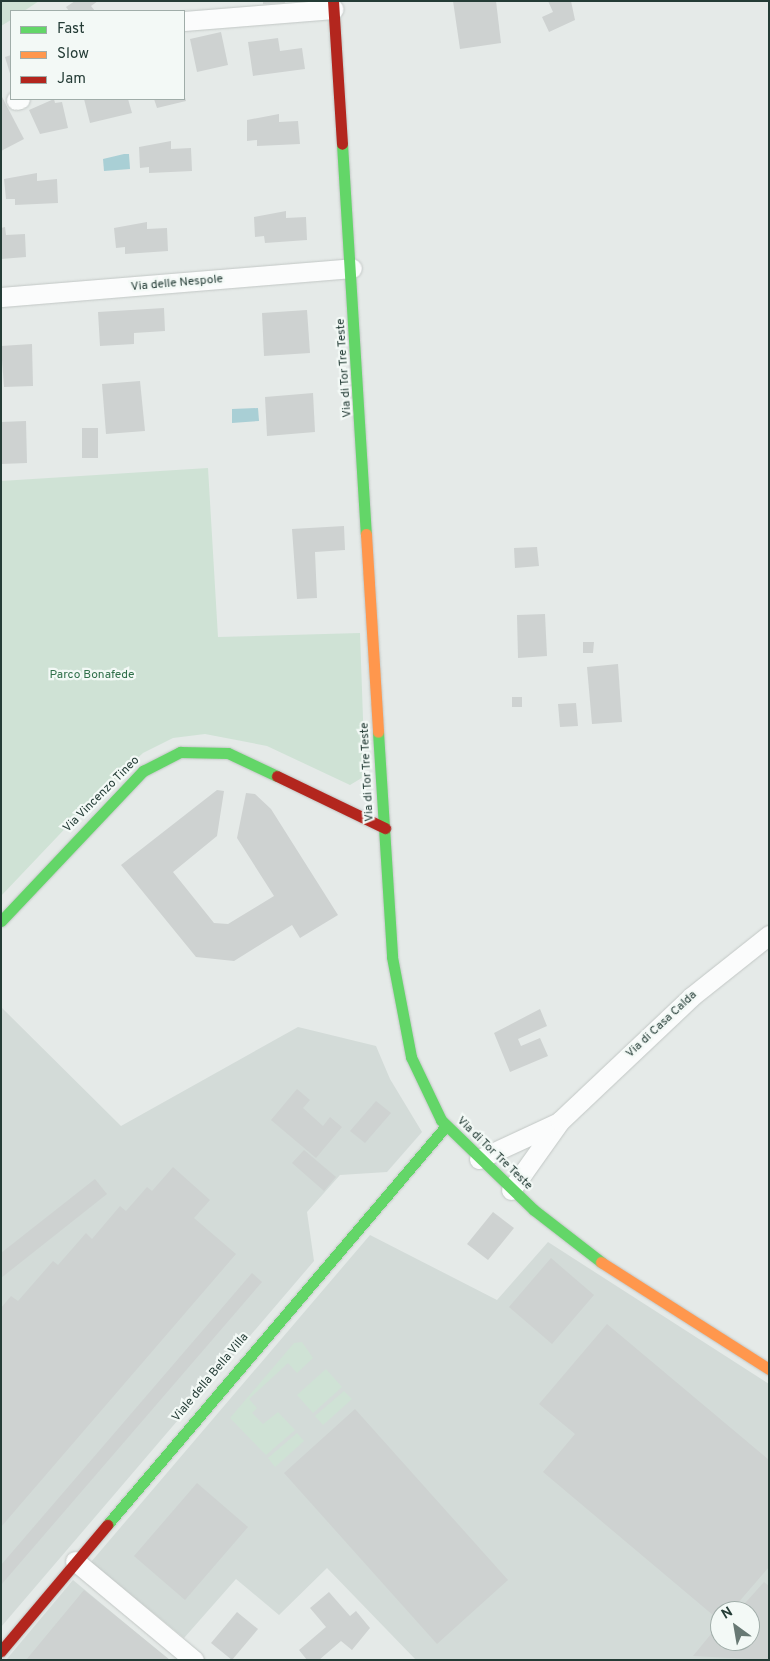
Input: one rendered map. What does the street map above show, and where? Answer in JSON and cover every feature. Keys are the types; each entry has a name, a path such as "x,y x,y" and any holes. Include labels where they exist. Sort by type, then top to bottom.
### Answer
{"street":[{"path":"185,21 334,5"},
{"name":"Via di Tor Tre Teste","path":"334,5 352,268 393,965 402,1022 424,1090 446,1126 511,1190 593,1257 769,1369"},
{"name":"Via delle Nespole","path":"1,297 352,268"},
{"name":"Via Vincenzo Tineo","path":"1,921 143,771 180,752 228,753 385,828"},
{"name":"Via di Casa Calda","path":"511,1190 560,1121 691,997 769,935"},
{"name":"Via di Casa Calda","path":"480,1159 560,1121"},
{"name":"Viale della Bella Villa","path":"1,1651 75,1561 446,1126"},
{"path":"75,1561 194,1660"}],"shaded area":[{"path":"1,1007 121,1126 298,1027 376,1046 390,1079 422,1132 387,1172 340,1175 307,1212 314,1261 1,1627"},
{"path":"370,1235 497,1300 548,1242 769,1384 769,1660 416,1660 327,1568 279,1615 236,1579 184,1638 91,1562"},
{"path":"73,1580 169,1660 6,1660"}],"green space":[{"path":"1,1 39,1 26,10 10,10 10,21 1,26"},
{"name":"Parco Bonafede","path":"208,468 218,637 360,633 365,776 350,785 267,746 205,734 173,738 143,753 95,797 1,896 1,481"},
{"path":"302,1342 313,1358 297,1373 288,1363 249,1399 257,1408 252,1413 263,1424 278,1412 295,1430 266,1455 230,1418 294,1343"},
{"path":"326,1369 342,1387 313,1413 297,1395"},
{"path":"344,1391 352,1399 323,1425 315,1416"},
{"path":"297,1433 304,1441 275,1467 268,1458"}],"water":[{"path":"129,154 130,169 104,171 103,159"},
{"path":"258,408 259,421 232,423 232,409"}],"building":[{"path":"75,1 98,1 91,6 94,10 68,10 66,7"},
{"path":"263,1 285,1 285,3 263,4"},
{"path":"453,1 496,1 501,43 460,49"},
{"path":"548,1 571,1 575,20 549,32 542,17 553,12"},
{"path":"221,32 228,65 197,72 190,39"},
{"path":"278,38 280,51 302,48 305,69 253,76 248,42"},
{"path":"10,55 10,74 5,57"},
{"path":"1,95 24,139 1,151"},
{"path":"185,98 186,101 157,108 154,100 185,100"},
{"path":"52,100 54,100 55,103 62,102 68,128 40,134 29,110"},
{"path":"84,100 128,100 132,113 90,123"},
{"path":"279,114 279,122 298,121 300,144 257,146 257,140 247,141 247,120"},
{"path":"171,141 171,149 191,148 192,171 149,173 149,167 140,168 139,147"},
{"path":"37,173 37,181 57,179 58,203 15,205 15,199 6,199 4,179"},
{"path":"286,211 286,218 306,217 307,240 265,243 264,236 255,237 254,217"},
{"path":"147,222 147,229 167,228 168,251 125,254 125,247 116,248 114,228"},
{"path":"5,227 6,235 25,234 26,257 1,259 1,228"},
{"path":"164,308 165,331 134,333 134,344 100,346 98,312"},
{"path":"307,310 310,353 264,356 262,313"},
{"path":"32,344 33,386 4,387 1,346"},
{"path":"140,381 145,431 106,434 102,384"},
{"path":"313,393 315,432 267,436 265,397"},
{"path":"26,421 27,463 1,464 1,422"},
{"path":"82,428 98,428 98,458 82,458"},
{"path":"344,526 345,550 315,552 317,598 297,599 292,529"},
{"path":"537,547 539,566 515,568 514,548"},
{"path":"545,614 547,656 518,658 517,615"},
{"path":"583,642 594,642 593,653 583,653"},
{"path":"618,664 622,722 592,724 587,667"},
{"path":"512,697 522,697 522,707 512,707"},
{"path":"576,703 578,726 560,727 558,704"},
{"path":"217,790 224,791 217,836 173,872 214,923 228,924 274,896 237,838 246,793 255,794 271,809 338,915 300,938 292,925 234,961 196,957 121,865"},
{"path":"540,1009 547,1026 518,1039 521,1046 540,1038 548,1056 510,1072 494,1033"},
{"path":"297,1089 310,1100 303,1108 323,1126 330,1117 342,1127 316,1158 271,1120"},
{"path":"376,1101 391,1113 365,1143 350,1131"},
{"path":"304,1150 336,1177 324,1191 292,1163"},
{"path":"173,1167 210,1200 194,1218 236,1254 1,1527 1,1308 11,1296 18,1301 53,1261 58,1265 86,1233 92,1239 120,1206 126,1211 147,1187 152,1191"},
{"path":"95,1179 107,1194 1,1278 1,1253"},
{"path":"493,1212 514,1228 488,1260 467,1244"},
{"path":"551,1258 594,1295 552,1344 509,1307"},
{"path":"252,1273 262,1282 1,1585 1,1565"},
{"path":"607,1324 769,1460 769,1567 740,1601 710,1601 710,1613 543,1472 575,1434 539,1404"},
{"path":"355,1409 508,1580 437,1644 284,1473"},
{"path":"197,1483 248,1527 185,1600 134,1556"},
{"path":"764,1582 769,1586 769,1660 693,1656 710,1635 710,1651 760,1651 760,1601 747,1601"},
{"path":"84,1590 170,1660 26,1660"},
{"path":"329,1592 350,1616 356,1611 370,1628 352,1650 341,1641 319,1660 307,1660 299,1650 326,1627 310,1608"},
{"path":"237,1612 258,1629 232,1660 211,1643"}],"traffic: fast":[{"path":"342,144 366,534"},
{"path":"378,732 392,957 411,1057 441,1120 534,1210 601,1262"},
{"path":"1,921 143,771 180,752 228,753 277,776"},
{"path":"107,1525 446,1126"}],"traffic: slow":[{"path":"366,534 378,732"},
{"path":"601,1262 769,1369"}],"traffic: jam":[{"path":"333,1 342,144"},
{"path":"277,776 385,828"},
{"path":"1,1651 107,1525"}]}
